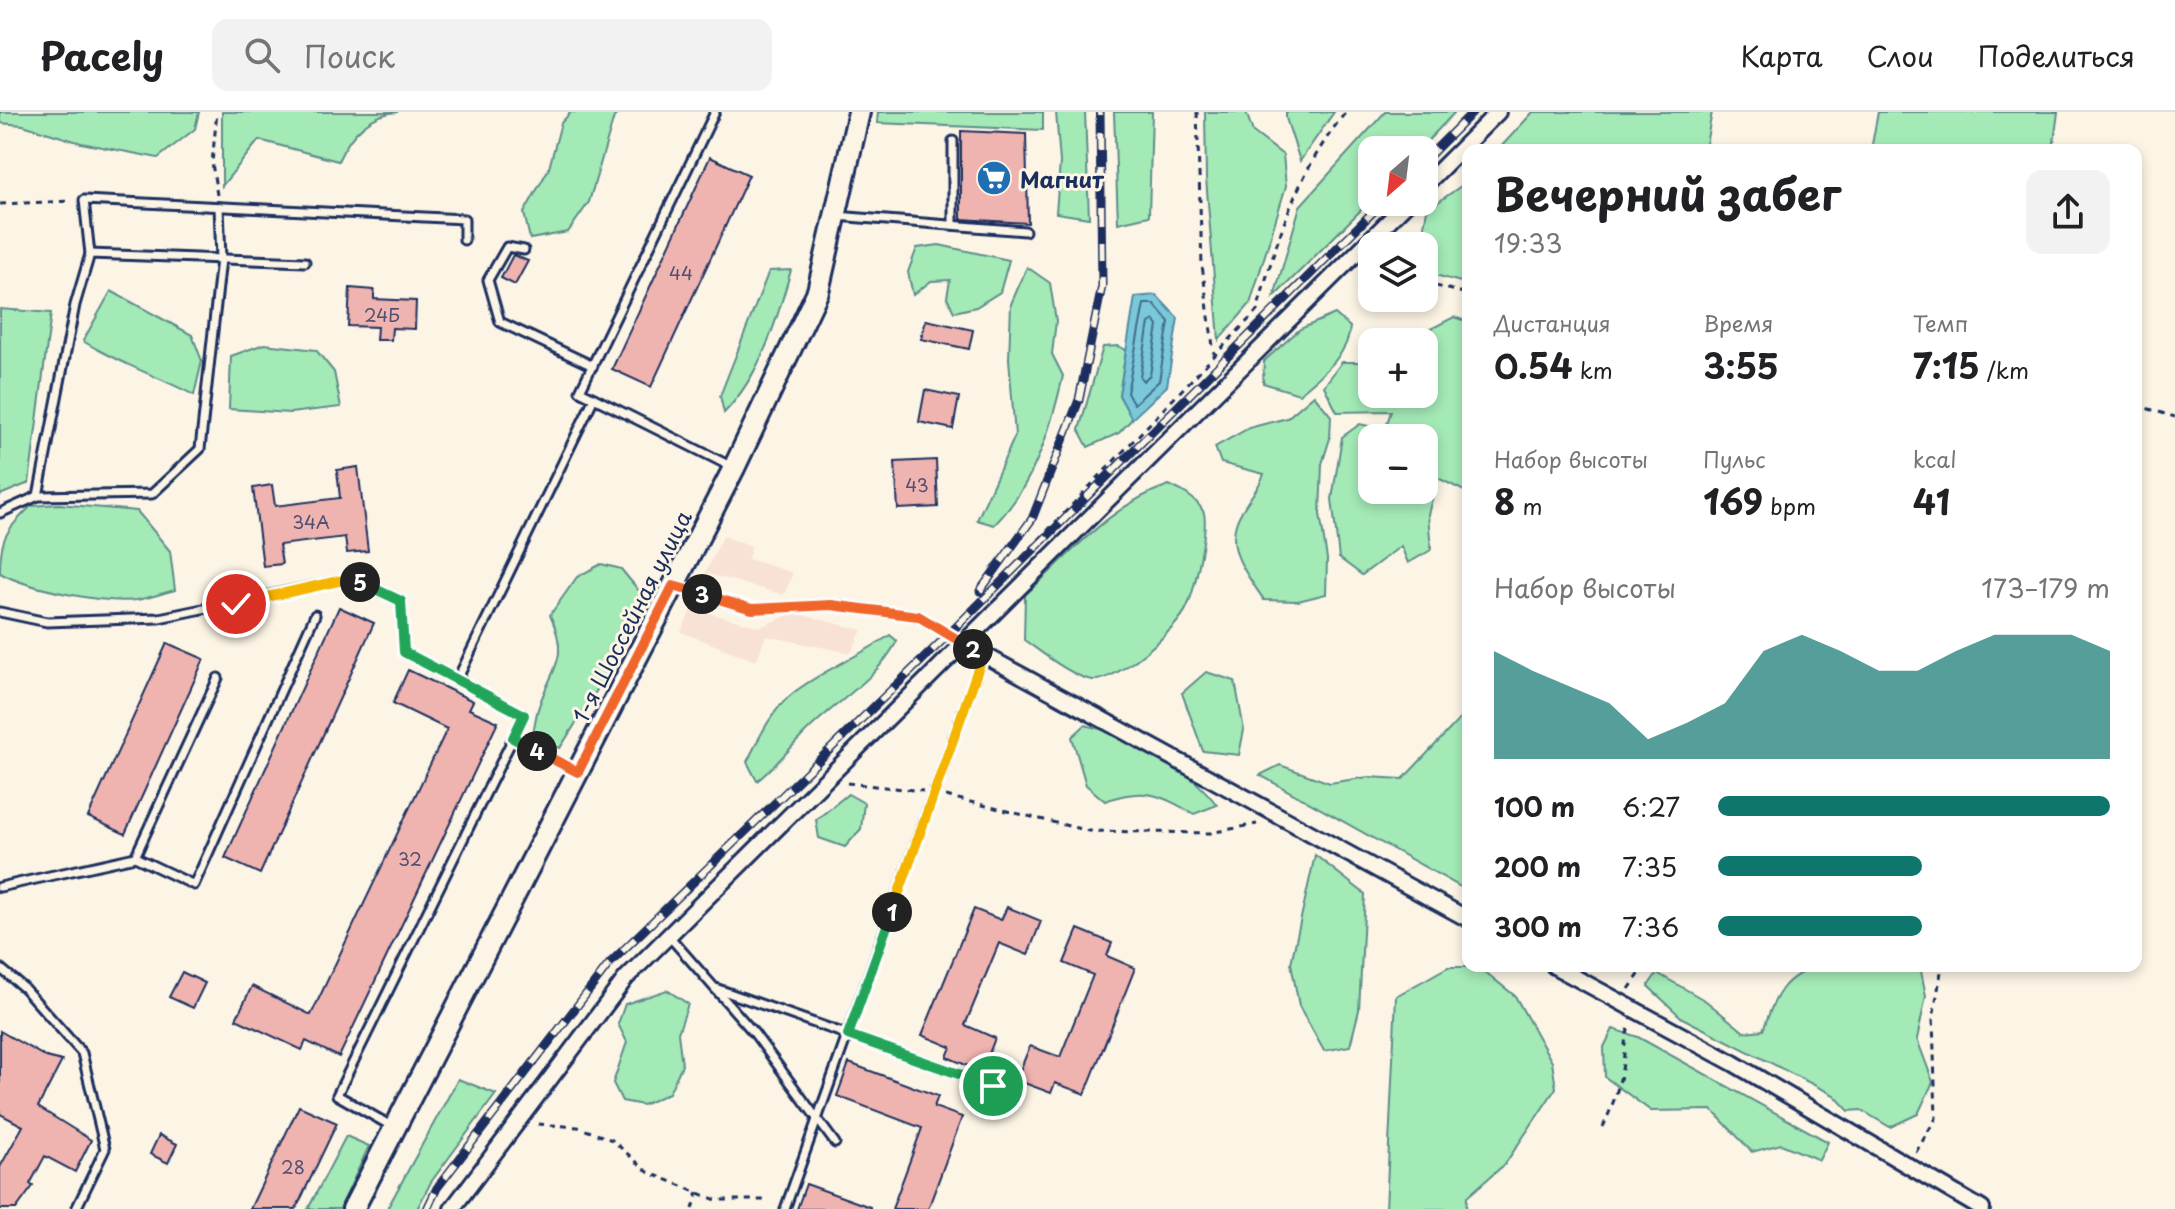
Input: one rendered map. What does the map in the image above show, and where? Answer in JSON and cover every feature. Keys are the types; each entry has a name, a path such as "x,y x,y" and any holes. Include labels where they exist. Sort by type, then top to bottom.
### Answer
{"street":[{"name":"1-я Шоссейная улица","path":"353,1209 734,468 818,291 859,112"},
{"path":"1466,144 1498,112"},
{"path":"1438,172 1462,148"},
{"path":"452,1209 626,978 1394,216"},
{"path":"964,644 1462,916"},
{"path":"1565,972 1908,1166 1960,1203 1982,1209"}],"lane":[{"path":"715,112 580,391 734,468"},
{"path":"953,141 953,225"},
{"path":"38,496 75,305 90,254 84,200 464,219 464,240"},
{"path":"0,513 38,496 152,494 200,449 221,259 219,207"},
{"path":"835,216 1025,231"},
{"path":"524,250 507,247 488,280 500,322 593,366"},
{"path":"90,254 305,262"},
{"path":"457,680 594,398"},
{"path":"0,612 47,622 159,618 352,578 401,601 404,652 524,715 337,1095 395,1128"},
{"path":"673,586 752,609 831,605 918,616"},
{"path":"0,887 135,857 194,885 315,615"},
{"path":"785,1209 983,655"},
{"path":"135,857 218,678"},
{"path":"513,738 578,772"},
{"path":"669,936 754,1033 835,1143"},
{"path":"0,968 24,988 82,1053 105,1149 76,1209"},
{"path":"715,988 993,1086"}],"path":[{"path":"217,112 212,163 219,207"},
{"path":"1197,112 1202,265 1214,354"},
{"path":"982,599 1257,311 1273,253 1303,174 1346,112"},
{"path":"0,204 84,200"},
{"path":"1438,286 1462,292"},
{"path":"2142,407 2175,417"},
{"path":"918,616 964,644"},
{"path":"825,782 934,793 1089,831 1210,833 1257,824"},
{"path":"1620,1002 1641,972"},
{"path":"1908,1166 1936,1118 1933,1019 1941,972"},
{"path":"1603,1127 1613,1104 1623,1062 1623,1041 1636,1010"},
{"path":"518,1122 578,1127 601,1135 612,1140 648,1172 716,1200 765,1200"},
{"path":"693,1209 698,1192"}],"shaded area":[{"path":"723,536 751,546 748,559 793,573 784,595 705,573"},
{"path":"692,608 759,627 795,613 862,630 851,653 766,636 756,661 681,632"}],"green space":[{"path":"0,112 199,112 195,129 158,158 81,143 23,125 0,123"},
{"path":"222,112 398,112 369,122 348,143 338,161 259,140 222,186"},
{"path":"571,112 621,112 614,117 589,202 568,232 530,239 524,213 549,168 561,123"},
{"path":"878,112 1043,112 1043,130 877,123"},
{"path":"1056,112 1085,112 1089,218 1056,213 1060,162"},
{"path":"1114,112 1152,112 1149,216 1118,223"},
{"path":"1205,112 1246,112 1253,132 1283,155 1286,186 1250,304 1219,340 1206,178"},
{"path":"1286,112 1334,112 1300,161 1286,118"},
{"path":"1385,112 1455,112 1432,136 1363,136"},
{"path":"1533,112 1712,112 1706,144 1504,144"},
{"path":"1878,112 2058,112 2054,144 1872,144"},
{"path":"1358,142 1358,213 1274,297 1300,206"},
{"path":"1462,185 1462,282 1438,276 1438,232 1423,232 1426,216 1438,216 1438,202"},
{"path":"939,245 1009,260 1000,292 976,307 954,312 947,297 950,280 931,281 913,295 908,272 917,248"},
{"path":"1027,267 1050,283 1056,321 1052,354 1063,376 1039,455 1020,493 994,525 977,520 1015,436 1009,359 1011,304"},
{"path":"791,270 758,364 724,413 720,396 769,271"},
{"path":"111,291 192,335 202,361 194,395 83,341"},
{"path":"0,309 51,313 29,483 0,495"},
{"path":"1335,314 1350,327 1345,347 1324,372 1299,394 1263,383 1264,361 1300,329"},
{"path":"1454,317 1462,320 1462,490 1438,478 1438,424 1387,424 1391,411 1337,412 1324,386 1342,362 1358,362 1358,408 1438,408 1438,328 1432,328"},
{"path":"264,344 316,350 334,372 341,407 290,413 229,409 231,356"},
{"path":"1118,346 1126,350 1119,395 1132,419 1119,433 1088,447 1079,430 1103,347"},
{"path":"1314,395 1331,416 1330,438 1322,464 1320,514 1327,559 1326,594 1298,601 1264,600 1241,565 1234,534 1238,517 1264,474 1221,463 1215,447 1249,428 1287,418"},
{"path":"1358,425 1358,504 1431,504 1428,514 1431,550 1408,563 1401,546 1362,575 1339,558 1332,499 1342,437"},
{"path":"1169,485 1196,502 1205,518 1190,599 1172,628 1131,664 1117,673 1093,680 1067,670 1024,640 1025,595 1109,518 1147,494"},
{"path":"59,504 137,511 170,551 175,590 137,600 106,600 47,590 0,573 3,543 16,522 31,506"},
{"path":"601,564 621,569 640,592 621,652 560,748 532,740 538,709 559,654 559,643 550,615 577,577"},
{"path":"890,635 897,641 878,668 757,781 747,762 778,708 816,678"},
{"path":"1206,672 1235,681 1244,730 1239,755 1203,751 1182,693"},
{"path":"1462,716 1462,888 1260,775 1280,765 1330,783 1368,777 1403,779"},
{"path":"1085,725 1121,736 1157,754 1191,778 1217,805 1194,814 1151,795 1130,794 1105,801 1086,785 1072,737"},
{"path":"848,794 864,803 861,829 845,847 819,838 816,820"},
{"path":"1315,855 1365,894 1359,1010 1350,1046 1324,1051 1299,1006 1291,963"},
{"path":"1448,967 1462,967 1462,972 1485,972 1515,996 1552,1062 1556,1088 1505,1164 1467,1197 1466,1209 1386,1209 1396,996"},
{"path":"1804,972 1921,972 1926,996 1917,1039 1933,1082 1918,1114 1890,1127 1861,1110 1849,1111 1834,1095 1682,1018 1648,986 1657,973 1706,1001 1744,1032 1763,1030 1781,990"},
{"path":"667,990 688,1004 678,1033 682,1065 669,1093 643,1105 622,1101 613,1083 627,1042 618,1024 625,1004"},
{"path":"1613,1029 1638,1037 1828,1142 1819,1160 1781,1144 1752,1152 1712,1110 1651,1111 1605,1077 1604,1047"},
{"path":"458,1079 496,1094 431,1182 417,1209 387,1209"},
{"path":"346,1136 369,1146 340,1209 308,1209"}],"water":[{"path":"1156,295 1178,318 1167,386 1132,419 1119,395 1135,297"}],"building":[{"name":"Магнит","path":"961,131 1026,134 1028,223 961,219"},
{"path":"710,157 749,175 651,387 612,369"},
{"path":"513,255 528,261 515,285 501,278"},
{"path":"350,288 374,290 374,299 416,301 415,329 392,328 391,340 376,340 377,327 348,326"},
{"path":"926,320 973,330 969,349 921,339"},
{"path":"925,390 959,397 953,429 919,422"},
{"path":"936,460 938,507 898,509 895,462"},
{"path":"358,467 368,551 347,553 345,537 279,545 282,564 263,566 253,488 272,485 275,506 340,498 337,470"},
{"path":"339,607 374,623 260,874 225,858"},
{"path":"167,643 204,659 125,834 88,817"},
{"path":"408,670 473,701 469,709 498,722 339,1057 306,1041 302,1050 236,1019 252,986 311,1015 447,729 393,703"},
{"path":"1007,907 1041,921 1028,955 999,943 965,1025 995,1038 982,1072 947,1057 951,1047 922,1035 974,909 1001,920"},
{"path":"1078,929 1112,943 1107,956 1135,968 1085,1094 1055,1083 1051,1093 1016,1080 1030,1046 1060,1057 1093,975 1064,963"},
{"path":"182,972 205,983 193,1008 169,997"},
{"path":"0,1031 46,1057 62,1061 38,1107 91,1140 75,1172 45,1156 30,1184 33,1186 16,1209 0,1209 0,1167 23,1126 0,1114"},
{"path":"849,1063 938,1096 934,1107 962,1117 928,1209 892,1209 922,1128 837,1096"},
{"path":"299,1106 337,1123 296,1209 250,1209"},
{"path":"159,1135 177,1144 168,1163 150,1154"},
{"path":"806,1184 870,1207 870,1209 797,1209"}],"railway":[{"path":"980,591 1032,519 1079,400 1102,286 1100,112"},
{"path":"1438,147 1473,112"},
{"path":"427,1209 437,1188 610,963 950,633 1369,216"}],"place":[{"name":"Магнит","path":"994,178"}],"route":[{"path":"236,604 352,578 401,601 404,652 524,715 513,738 578,772 673,586 752,609 831,605 918,616 950,633 983,655 848,1035 993,1086"}]}
